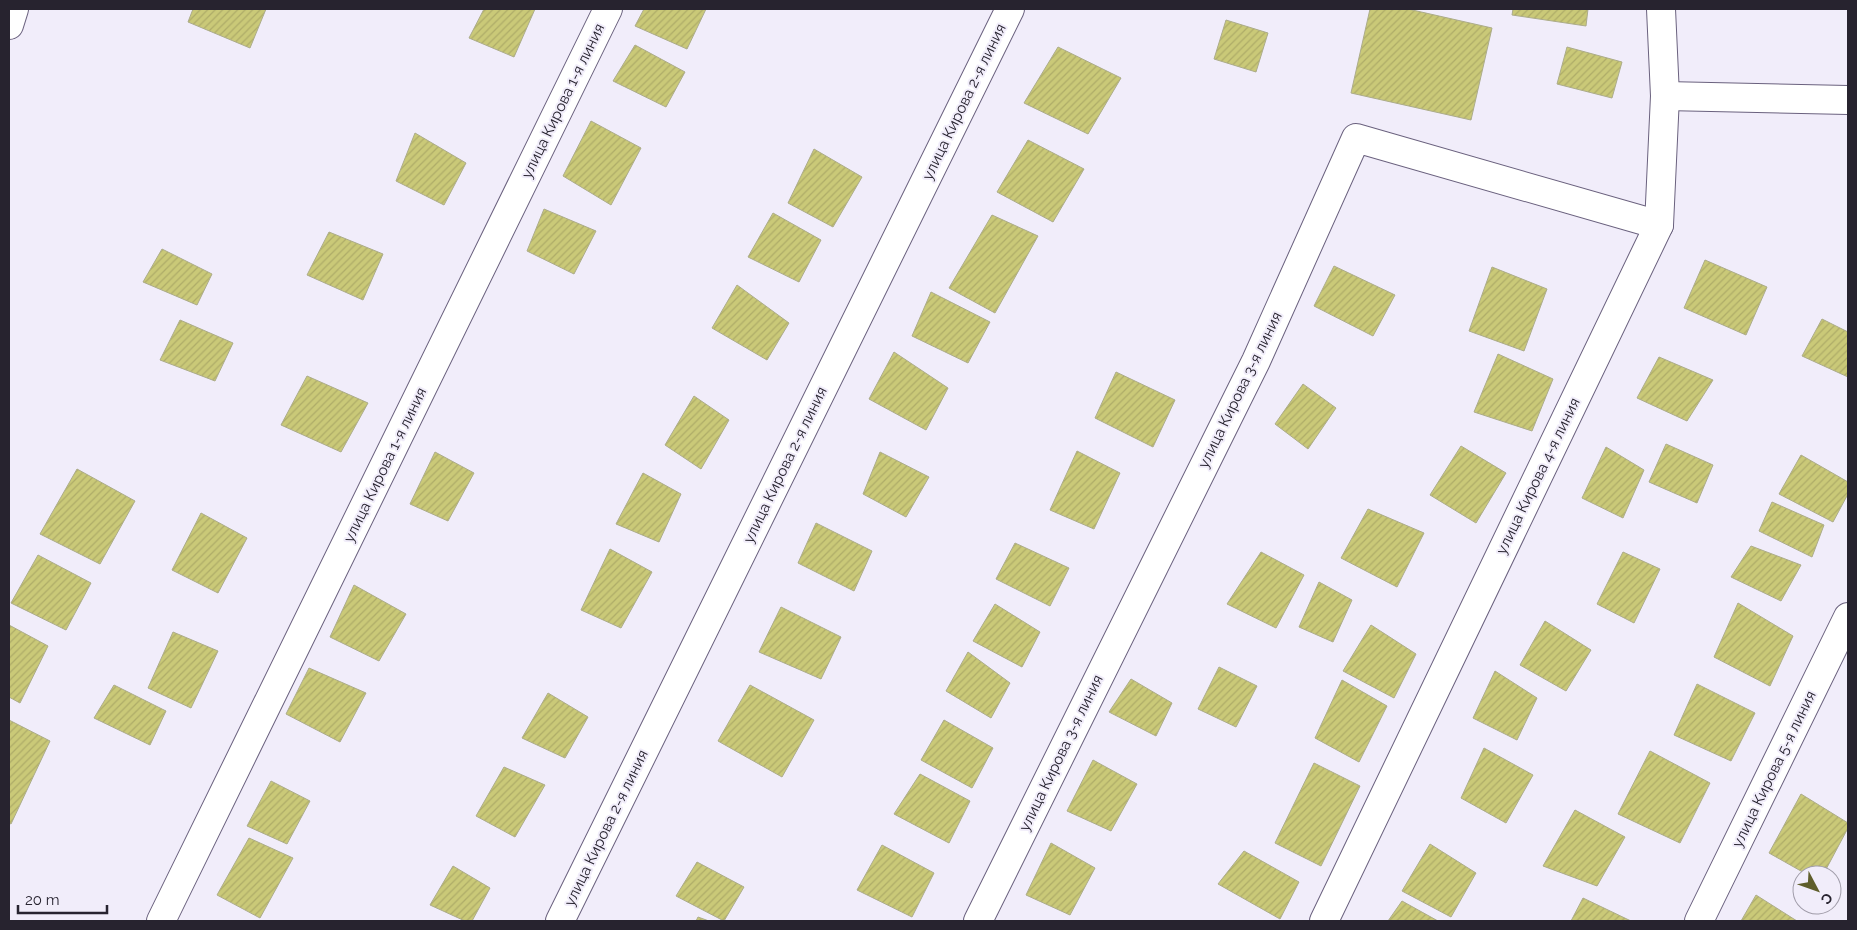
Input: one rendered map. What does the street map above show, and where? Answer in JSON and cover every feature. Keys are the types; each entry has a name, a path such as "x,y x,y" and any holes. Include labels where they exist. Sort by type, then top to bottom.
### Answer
{"street":[{"path":"9,24 14,9"},
{"name":"улица Кирова 1-я линия","path":"161,921 608,9"},
{"name":"улица Кирова 2-я линия","path":"560,921 1010,9"},
{"name":"улица Кирова 4-я линия","path":"1324,921 1659,225 1665,96 1661,9"},
{"path":"1665,96 1848,100"},
{"name":"улица Кирова 3-я линия","path":"978,921 1256,361 1356,138 1659,225"},
{"name":"улица Кирова 5-я линия","path":"1699,921 1848,617"}],"building":[{"path":"193,9 266,9 250,48 188,22"},
{"path":"484,9 535,9 514,57 469,38"},
{"path":"644,9 706,9 687,49 635,26"},
{"path":"1370,9 1408,9 1492,28 1471,120 1351,93"},
{"path":"1513,9 1588,9 1586,26 1512,15"},
{"path":"1226,20 1268,33 1256,72 1214,59"},
{"path":"635,45 685,72 666,107 613,81"},
{"path":"1058,47 1121,78 1088,134 1024,103"},
{"path":"1567,47 1622,62 1612,98 1557,84"},
{"path":"591,121 641,148 611,205 563,176"},
{"path":"415,133 466,163 444,205 396,181"},
{"path":"1028,140 1084,169 1053,222 997,192"},
{"path":"814,149 862,177 833,227 788,203"},
{"path":"544,209 596,231 574,274 527,251"},
{"path":"773,213 821,240 799,282 748,257"},
{"path":"992,215 1038,236 995,313 949,288"},
{"path":"329,232 383,254 363,300 307,275"},
{"path":"162,249 212,274 197,305 143,282"},
{"path":"1705,260 1767,287 1746,335 1684,308"},
{"path":"1334,266 1395,295 1373,336 1314,306"},
{"path":"1492,267 1547,289 1524,351 1469,331"},
{"path":"737,285 789,323 767,360 712,328"},
{"path":"931,292 990,322 968,363 912,336"},
{"path":"1822,319 1848,332 1848,377 1802,356"},
{"path":"180,320 233,343 215,381 160,360"},
{"path":"894,352 948,388 926,430 869,399"},
{"path":"1498,354 1553,379 1532,431 1474,412"},
{"path":"1659,357 1713,380 1687,421 1637,398"},
{"path":"1116,372 1175,400 1153,447 1095,418"},
{"path":"307,376 368,403 341,452 281,425"},
{"path":"1303,384 1336,408 1308,449 1275,424"},
{"path":"694,396 729,420 701,469 665,445"},
{"path":"1666,444 1713,465 1697,503 1649,482"},
{"path":"1461,446 1506,473 1476,523 1430,495"},
{"path":"1606,447 1644,470 1623,518 1582,498"},
{"path":"1077,451 1120,473 1094,529 1050,510"},
{"path":"435,452 474,473 448,521 410,504"},
{"path":"880,452 929,477 906,517 863,494"},
{"path":"1801,455 1848,482 1848,494 1833,522 1779,494"},
{"path":"77,469 135,501 100,564 40,534"},
{"path":"643,473 681,494 659,542 616,524"},
{"path":"1772,502 1824,525 1812,557 1759,531"},
{"path":"1368,509 1424,533 1397,587 1341,558"},
{"path":"201,513 247,538 218,593 172,570"},
{"path":"816,523 872,551 854,591 798,563"},
{"path":"1015,543 1069,568 1050,606 996,579"},
{"path":"1751,546 1801,565 1781,601 1731,577"},
{"path":"610,549 652,572 621,628 581,610"},
{"path":"1261,552 1304,575 1276,628 1227,604"},
{"path":"1623,552 1660,569 1634,623 1597,604"},
{"path":"38,555 91,583 66,630 11,603"},
{"path":"1319,582 1352,600 1333,642 1299,627"},
{"path":"354,585 406,614 379,661 330,637"},
{"path":"1738,603 1793,636 1770,686 1714,657"},
{"path":"995,604 1040,632 1022,667 973,641"},
{"path":"781,607 841,637 821,679 759,652"},
{"path":"1545,621 1591,650 1566,691 1520,665"},
{"path":"9,625 48,646 20,703 9,697"},
{"path":"1371,625 1416,654 1394,698 1343,671"},
{"path":"173,632 218,651 191,708 148,688"},
{"path":"968,652 1010,683 991,718 946,691"},
{"path":"1219,667 1257,686 1236,727 1198,709"},
{"path":"309,668 366,693 340,742 286,714"},
{"path":"1495,671 1537,698 1517,740 1473,718"},
{"path":"1131,679 1172,703 1156,736 1109,712"},
{"path":"1342,680 1387,706 1359,762 1315,738"},
{"path":"1697,684 1755,713 1731,761 1674,735"},
{"path":"114,685 166,711 150,745 94,718"},
{"path":"750,685 814,720 782,777 718,741"},
{"path":"548,693 588,717 565,758 522,738"},
{"path":"9,720 50,741 11,824 9,823"},
{"path":"944,720 993,748 972,788 921,760"},
{"path":"1484,748 1533,775 1506,823 1461,798"},
{"path":"1650,751 1710,783 1680,843 1618,814"},
{"path":"1093,760 1137,784 1111,831 1067,811"},
{"path":"1314,763 1360,786 1321,866 1275,843"},
{"path":"504,767 545,785 515,837 476,816"},
{"path":"920,774 970,801 949,843 894,814"},
{"path":"271,781 310,801 287,844 247,826"},
{"path":"1801,794 1848,823 1848,828 1828,865 1792,866 1769,853"},
{"path":"1575,810 1625,837 1597,886 1543,866"},
{"path":"249,838 293,858 260,918 217,895"},
{"path":"1051,843 1095,868 1070,915 1026,895"},
{"path":"1430,844 1476,873 1451,917 1402,891"},
{"path":"882,845 934,873 912,917 857,890"},
{"path":"1244,851 1299,882 1280,919 1218,884"},
{"path":"697,862 744,887 724,921 676,896"},
{"path":"453,866 490,888 472,921 465,921 430,905"},
{"path":"1756,895 1797,921 1741,921"},
{"path":"1583,898 1631,921 1571,921"},
{"path":"1402,901 1438,921 1388,921"},
{"path":"698,917 709,921 696,921"}]}
